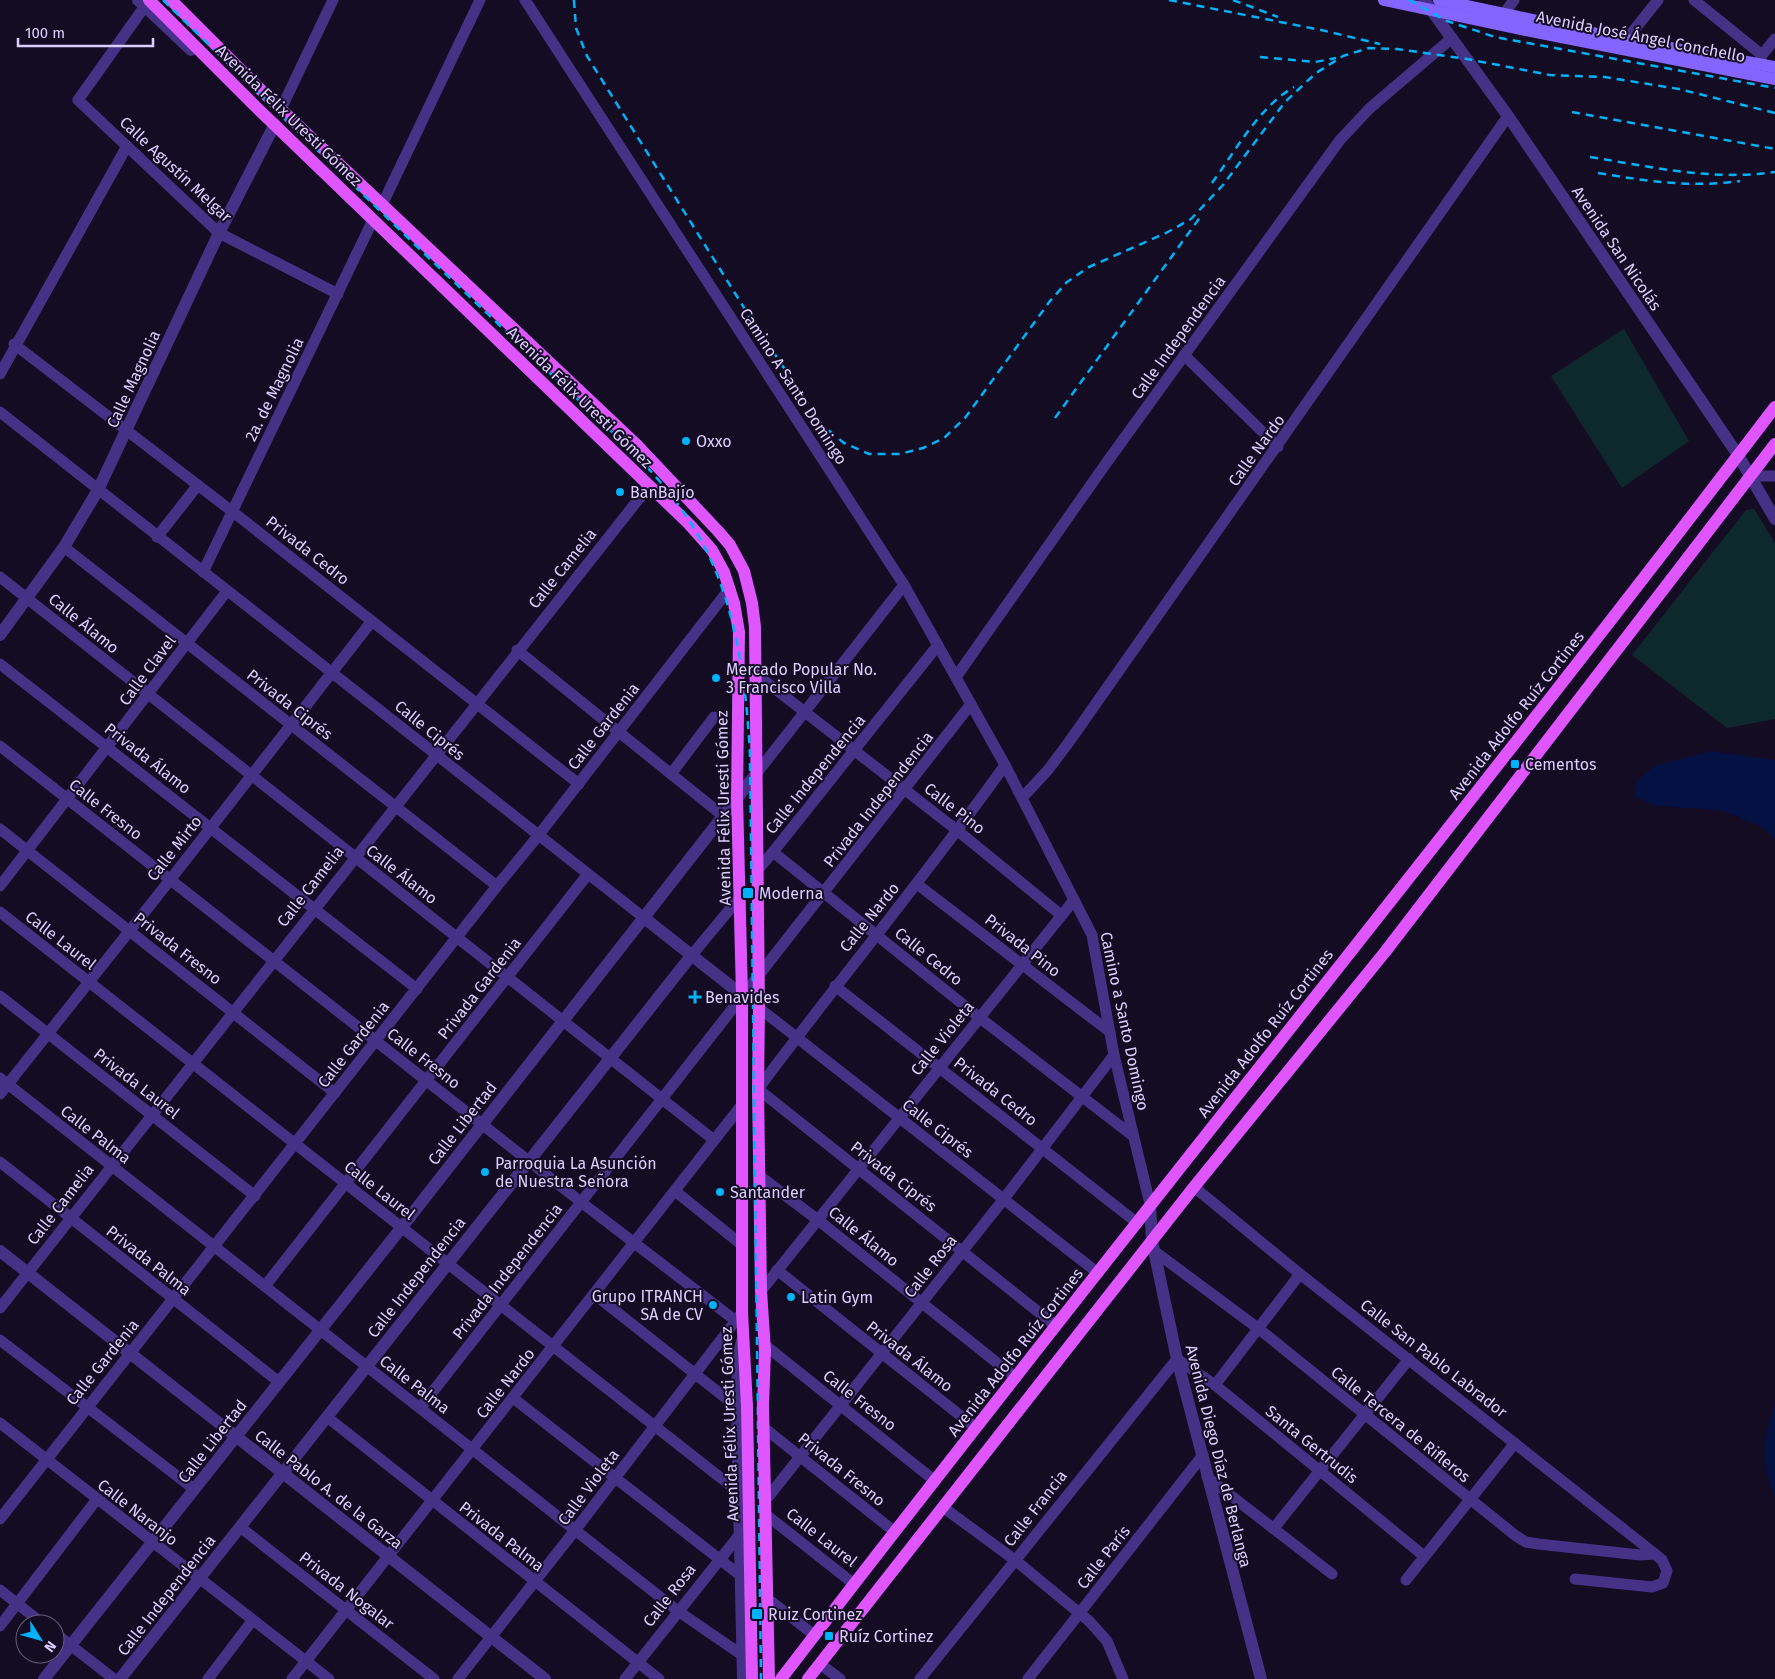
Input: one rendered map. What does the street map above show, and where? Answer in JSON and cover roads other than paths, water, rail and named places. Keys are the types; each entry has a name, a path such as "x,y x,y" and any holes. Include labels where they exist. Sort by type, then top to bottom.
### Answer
{"main road":[{"name":"Avenida Félix Uresti Gómez","path":"171,0 266,95 636,444 730,545 744,571 750,595 754,627 756,674 758,1089 761,1291 765,1348 763,1405 769,1679"},
{"name":"Avenida José Ángel Conchello","path":"1384,0 1469,7 1626,40 1761,59 1775,67"},
{"path":"1456,0 1469,7"},
{"name":"Avenida Félix Uresti Gómez","path":"144,2 244,95 703,538 718,560 730,588 739,632 737,797 742,995 742,1245 739,1317 743,1336 742,1406 752,1679"},
{"name":"Avenida José Ángel Conchello","path":"1431,3 1775,79"},
{"name":"Avenida Adolfo Ruíz Cortines","path":"781,1679 1150,1204 1476,793 1775,407"},
{"path":"808,1679 1153,1246 1194,1187 1385,952 1775,444"}],"street":[{"path":"178,0 254,75 266,95"},
{"path":"282,109 333,0"},
{"path":"382,205 480,0"},
{"name":"Camino A Santo Domingo","path":"525,0 904,585 1022,798"},
{"path":"1502,15 1514,0"},
{"path":"1626,40 1658,0"},
{"path":"1694,0 1761,59 1775,39"},
{"path":"144,2 244,101 256,107"},
{"name":"Calle Agustín Melgar","path":"144,2 78,100 219,232 338,294"},
{"name":"Avenida San Nicolás","path":"1431,3 1452,38 1508,116 1738,455 1775,519"},
{"name":"Calle Independencia","path":"956,677 1184,355 1354,123 1452,38"},
{"name":"Calle Nardo","path":"1022,798 1069,742 1278,447 1508,116"},
{"name":"Calle Magnolia","path":"0,635 64,547 98,490 219,232 274,124"},
{"path":"0,374 14,344 127,146"},
{"name":"2a. de Magnolia","path":"203,572 373,220"},
{"name":"Privada Cedro","path":"14,344 233,512 579,784"},
{"path":"1184,355 1278,447"},
{"name":"Calle Ciprés","path":"0,412 742,995"},
{"path":"1750,476 1775,476"},
{"path":"158,537 198,485"},
{"name":"Calle Camelia","path":"0,1308 110,1166 648,486"},
{"name":"Privada Ciprés","path":"64,547 497,886"},
{"name":"Calle Álamo","path":"0,577 714,1140"},
{"name":"Calle Libertad","path":"44,1679 402,1227 722,815 904,585"},
{"name":"Calle Gardenia","path":"2,1512 47,1460 87,1407 174,1300 456,938 579,784 730,588"},
{"name":"Calle Clavel","path":"0,886 227,591"},
{"name":"Calle Mirto","path":"0,1094 4,1081 48,1034 89,983 372,621"},
{"name":"Calle Independencia","path":"773,852 855,752 938,644"},
{"path":"517,650 722,815"},
{"name":"Privada Álamo","path":"0,664 417,989"},
{"name":"Calle Pino","path":"756,674 958,831 1061,915"},
{"name":"Privada Independencia","path":"420,1408 971,704"},
{"path":"671,774 714,717"},
{"name":"Calle Fresno","path":"0,746 634,1244 739,1317"},
{"name":"Calle Nardo","path":"758,1089 835,986 958,831 1005,765"},
{"name":"Camino a Santo Domingo","path":"1022,798 1092,935 1114,1055 1150,1204"},
{"name":"Privada Fresno","path":"0,829 335,1093"},
{"path":"757,872 773,852"},
{"name":"Calle Cedro","path":"773,852 980,1018 1133,1136"},
{"name":"Privada Gardenia","path":"265,1286 347,1185 588,874"},
{"name":"Privada Pino","path":"917,884 1110,1032"},
{"name":"Calle Independencia","path":"120,1679 609,1057 740,897"},
{"name":"Calle Violeta","path":"761,1291 1074,900"},
{"name":"Calle Laurel","path":"0,912 501,1306 656,1425 740,1493"},
{"name":"Privada Cedro","path":"835,986 1136,1222"},
{"name":"Privada Laurel","path":"0,996 255,1196"},
{"name":"Calle Ciprés","path":"759,1008 1098,1273"},
{"name":"Calle Rosa","path":"769,1496 1003,1200 1114,1055"},
{"name":"Calle Palma","path":"4,1081 678,1611 742,1655"},
{"name":"Privada Ciprés","path":"758,1089 1056,1326"},
{"name":"Calle Nardo","path":"292,1679 742,1106"},
{"name":"Privada Palma","path":"0,1162 279,1382"},
{"name":"Calle Álamo","path":"760,1177 818,1220 1016,1378"},
{"name":"Calle San Pablo Labrador","path":"1194,1187 1300,1274 1655,1554"},
{"path":"676,1191 742,1245"},
{"name":"Avenida Diego Díaz de Berlanga","path":"1150,1204 1153,1246 1177,1359 1260,1679"},
{"name":"Avenida Diego Díaz de Berlanga","path":"1136,1222 1153,1246"},
{"name":"Calle Tercera de Rifleros","path":"1153,1246 1469,1500 1526,1542 1640,1556 1655,1554"},
{"name":"Calle Pablo A. de la Garza","path":"0,1250 545,1679"},
{"name":"Privada Álamo","path":"777,1270 880,1354 976,1428"},
{"path":"1215,1385 1300,1274"},
{"path":"594,1294 742,1406 740,1533 743,1679"},
{"name":"Calle Violeta","path":"458,1679 739,1317"},
{"path":"0,1340 194,1489"},
{"path":"765,1348 770,1368 768,1431 769,1517 774,1679"},
{"name":"Calle Fresno","path":"765,1348 841,1405 935,1481"},
{"name":"Santa Gertrudis","path":"1177,1359 1215,1385 1424,1556"},
{"name":"Calle Francia","path":"920,1679 1177,1359"},
{"path":"1274,1528 1409,1359"},
{"path":"513,1398 741,1576"},
{"name":"Privada Palma","path":"327,1417 658,1679"},
{"name":"Calle Naranjo","path":"0,1423 151,1543 329,1679"},
{"name":"Privada Fresno","path":"768,1431 895,1532"},
{"path":"1406,1580 1515,1443"},
{"name":"Calle París","path":"1028,1679 1202,1455"},
{"path":"1208,1477 1332,1574"},
{"path":"0,1626 97,1499"},
{"path":"944,1508 1015,1560 1080,1613 1107,1641 1123,1679"},
{"name":"Calle Laurel","path":"769,1517 854,1584"},
{"name":"Privada Nogalar","path":"240,1527 434,1679"},
{"name":"Calle Rosa","path":"625,1679 740,1533"},
{"path":"1575,1579 1658,1585 1666,1580 1667,1571 1662,1560 1655,1554"},
{"path":"0,1590 30,1614"},
{"path":"772,1602 814,1635"},
{"path":"208,1679 252,1620"},
{"path":"65,1640 114,1679"},
{"path":"742,1655 762,1672 769,1670 774,1664"},
{"path":"820,1664 840,1679"}],"railway":[{"path":"163,0 649,469 694,528 708,554 729,609 741,667 750,755 761,1679"},
{"path":"574,0 576,28 587,56 748,314 822,425 844,443 869,454 900,454 923,448 944,438 965,418 1050,301 1067,282 1089,267 1166,233 1191,219 1223,185 1285,102 1316,73 1343,56 1369,48 1397,49 1467,59 1550,75 1605,77 1679,89 1775,113"},
{"path":"1169,0 1321,30 1380,44"},
{"path":"1233,0 1278,17"},
{"path":"1409,0 1447,21 1495,37 1775,88"},
{"path":"1260,57 1315,62 1336,58"},
{"path":"1212,183 1239,143 1259,118 1281,96 1294,87"},
{"path":"1572,112 1775,149"},
{"path":"1590,157 1659,169 1705,174 1728,175 1775,172"},
{"path":"1598,173 1686,184 1740,181"},
{"path":"1055,418 1201,216"}],"place":[{"name":"Oxxo","path":"686,441"},
{"name":"BanBajío","path":"620,492"},
{"name":"Mercado Popular No. 3 Francisco Villa","path":"716,678"},
{"name":"Cementos","path":"1515,764"},
{"name":"Moderna","path":"748,893"},
{"name":"Benavides","path":"695,997"},
{"name":"Parroquia La Asunción de Nuestra Señora","path":"485,1172"},
{"name":"Santander","path":"720,1192"},
{"name":"Latin Gym","path":"791,1297"},
{"name":"Grupo ITRANCH SA de CV","path":"713,1305"},
{"name":"Ruiz Cortinez","path":"757,1614"},
{"name":"Ruíz Cortinez","path":"829,1636"}]}
